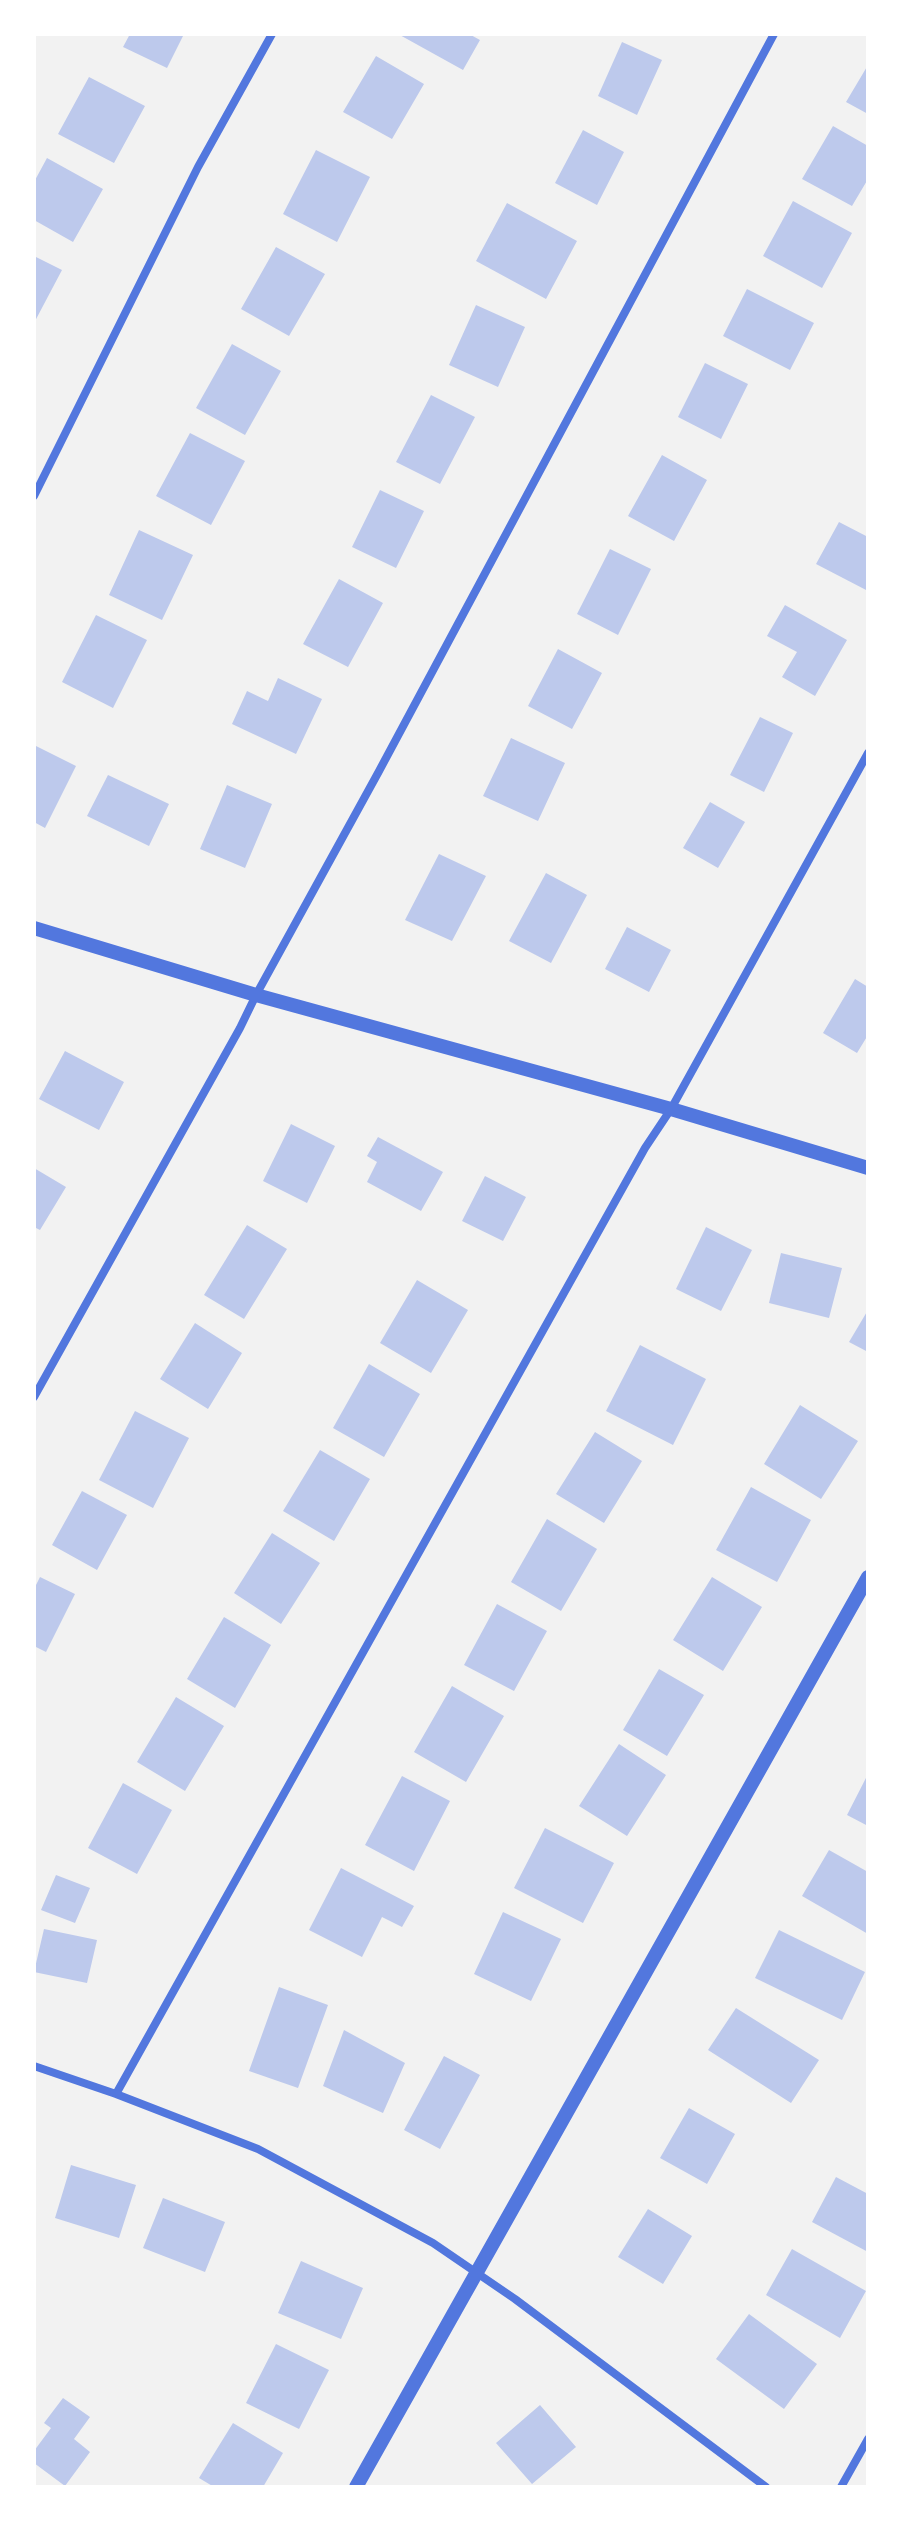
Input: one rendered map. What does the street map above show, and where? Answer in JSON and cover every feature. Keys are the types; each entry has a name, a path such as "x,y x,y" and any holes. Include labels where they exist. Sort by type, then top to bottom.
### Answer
{"street":[{"path":"34,496 198,167 272,34"},
{"path":"34,1397 240,1028 774,34"},
{"path":"116,2094 868,753"},
{"path":"34,928 256,995 671,1109 868,1168"},
{"path":"356,2487 868,1577"},
{"path":"34,2066 258,2149 433,2243 476,2271 766,2487"},
{"path":"841,2487 868,2439"}],"building":[{"path":"130,34 184,34 167,68 123,47"},
{"path":"398,34 469,34 480,40 463,70"},
{"path":"622,42 662,60 637,115 598,96"},
{"path":"376,56 424,84 392,139 343,112"},
{"path":"868,65 868,114 846,102"},
{"path":"89,77 145,106 114,163 58,134"},
{"path":"833,126 868,146 868,179 852,206 802,179"},
{"path":"583,130 624,152 597,205 555,183"},
{"path":"316,150 370,177 337,242 283,214"},
{"path":"47,158 103,189 73,242 34,220 34,182"},
{"path":"793,201 852,233 822,288 763,256"},
{"path":"507,203 577,241 546,299 476,261"},
{"path":"276,247 325,274 289,336 241,309"},
{"path":"34,256 62,270 34,323"},
{"path":"747,289 814,323 790,370 723,336"},
{"path":"476,305 525,327 498,387 449,365"},
{"path":"232,344 281,371 245,435 196,408"},
{"path":"705,363 748,384 721,439 678,417"},
{"path":"431,395 475,417 440,484 396,462"},
{"path":"190,433 245,461 211,525 156,496"},
{"path":"662,455 707,480 674,541 628,516"},
{"path":"380,490 424,511 396,568 352,547"},
{"path":"839,522 868,537 868,591 816,564"},
{"path":"139,530 193,555 162,620 109,595"},
{"path":"610,549 651,569 618,635 577,614"},
{"path":"339,579 383,603 348,667 303,644"},
{"path":"785,605 847,640 815,696 782,677 797,652 767,636"},
{"path":"96,615 147,640 113,708 62,682"},
{"path":"558,649 602,673 572,729 528,706"},
{"path":"278,678 322,699 296,754 232,724 247,691 268,701"},
{"path":"760,717 793,733 764,792 730,775"},
{"path":"511,738 565,763 538,821 483,796"},
{"path":"34,745 76,766 45,828 34,822"},
{"path":"108,775 169,804 149,846 87,816"},
{"path":"227,785 272,804 245,868 200,849"},
{"path":"710,802 745,822 718,868 683,848"},
{"path":"439,854 486,876 452,941 405,920"},
{"path":"546,873 587,895 551,963 509,941"},
{"path":"627,927 671,950 649,992 605,969"},
{"path":"855,979 868,987 868,1035 857,1053 823,1033"},
{"path":"65,1051 124,1082 99,1130 39,1099"},
{"path":"291,1124 335,1146 307,1203 263,1181"},
{"path":"378,1137 443,1172 421,1211 367,1182 377,1162 367,1156"},
{"path":"34,1168 66,1187 40,1230 34,1227"},
{"path":"485,1176 526,1197 503,1241 462,1221"},
{"path":"247,1225 287,1249 244,1319 204,1295"},
{"path":"706,1227 752,1250 721,1311 676,1289"},
{"path":"781,1253 842,1268 829,1318 769,1303"},
{"path":"417,1280 468,1310 431,1373 380,1343"},
{"path":"868,1310 868,1352 849,1342"},
{"path":"195,1323 242,1353 208,1409 160,1379"},
{"path":"640,1345 706,1379 673,1445 606,1411"},
{"path":"369,1364 420,1394 384,1457 333,1428"},
{"path":"800,1405 858,1441 821,1499 764,1464"},
{"path":"135,1411 189,1438 153,1508 99,1480"},
{"path":"595,1432 642,1461 604,1523 556,1494"},
{"path":"320,1450 370,1479 334,1541 283,1511"},
{"path":"751,1487 811,1520 777,1582 716,1550"},
{"path":"82,1491 127,1515 97,1570 52,1545"},
{"path":"547,1519 597,1549 561,1611 511,1582"},
{"path":"272,1533 320,1563 281,1624 234,1593"},
{"path":"40,1577 75,1594 46,1652 34,1646 34,1589"},
{"path":"712,1577 762,1607 723,1671 673,1640"},
{"path":"497,1604 547,1631 514,1691 464,1665"},
{"path":"224,1617 271,1645 235,1708 187,1679"},
{"path":"659,1669 704,1695 667,1756 623,1730"},
{"path":"452,1686 504,1716 466,1782 414,1752"},
{"path":"176,1697 224,1726 185,1791 137,1762"},
{"path":"619,1744 666,1775 627,1836 579,1806"},
{"path":"868,1774 868,1826 847,1815"},
{"path":"402,1776 450,1801 414,1871 365,1845"},
{"path":"123,1783 172,1810 137,1874 88,1848"},
{"path":"545,1828 614,1863 583,1923 514,1888"},
{"path":"829,1850 868,1872 868,1934 802,1896"},
{"path":"341,1868 414,1906 402,1927 382,1917 362,1957 309,1930"},
{"path":"56,1875 90,1888 75,1923 41,1910"},
{"path":"503,1912 561,1939 531,2001 474,1974"},
{"path":"44,1929 97,1940 87,1983 34,1972"},
{"path":"779,1930 865,1972 842,2020 755,1978"},
{"path":"279,1987 328,2005 298,2088 249,2071"},
{"path":"736,2008 819,2060 791,2103 708,2050"},
{"path":"344,2030 405,2063 383,2113 323,2086"},
{"path":"444,2056 480,2075 440,2149 404,2130"},
{"path":"689,2108 735,2134 707,2184 660,2158"},
{"path":"71,2165 136,2185 119,2238 55,2218"},
{"path":"836,2177 868,2194 868,2252 812,2222"},
{"path":"163,2198 225,2222 205,2272 143,2248"},
{"path":"648,2209 692,2236 663,2284 618,2257"},
{"path":"792,2249 866,2291 840,2338 766,2295"},
{"path":"301,2261 363,2288 341,2339 278,2313"},
{"path":"749,2314 817,2364 784,2409 716,2359"},
{"path":"276,2344 329,2370 299,2429 246,2403"},
{"path":"63,2398 90,2417 74,2439 90,2452 65,2486 34,2463 34,2451 51,2428 44,2423"},
{"path":"540,2405 576,2447 532,2484 496,2443"},
{"path":"233,2423 283,2453 263,2487 214,2487 199,2478"}]}
